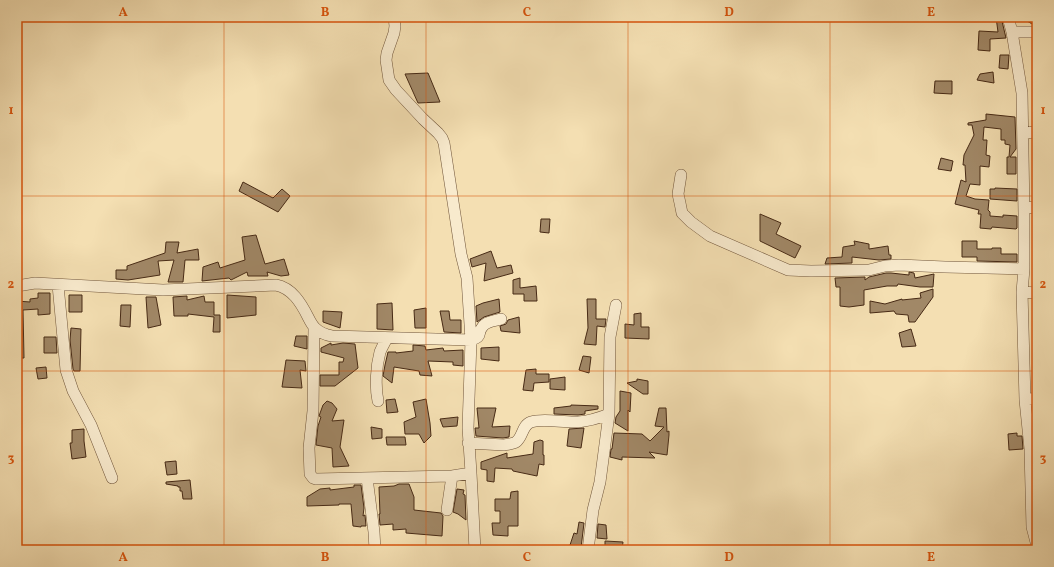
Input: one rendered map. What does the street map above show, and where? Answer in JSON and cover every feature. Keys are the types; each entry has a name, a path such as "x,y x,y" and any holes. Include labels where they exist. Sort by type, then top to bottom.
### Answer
{"street":[{"path":"394,17 394,33 386,60 389,80 396,90 423,119 438,132 444,143 460,254 467,278 471,340 468,443 475,550"},
{"path":"1008,17 1012,32 1022,93 1024,207 1024,268 1022,292 1025,400 1034,448 1032,527 1037,546"},
{"path":"1012,32 1037,32"},
{"path":"1023,133 1037,132"},
{"path":"681,175 678,194 682,213 691,222 710,236 788,270 869,270 884,266 899,265 1024,268"},
{"path":"1024,207 1037,208"},
{"path":"17,286 35,283 163,290 276,285 283,286 288,289 297,299 314,328 325,335 332,336 471,340 479,336 480,330 486,324 501,319"},
{"path":"58,285 66,370 73,391 91,425 112,478"},
{"path":"1022,292 1037,293"},
{"path":"588,550 593,510 600,482 609,414 610,337 616,305"},
{"path":"314,328 313,410 309,448 310,474 313,478 452,476 471,473"},
{"path":"378,401 377,374 380,352 387,338"},
{"path":"1025,400 1037,398"},
{"path":"468,443 510,444 517,442 527,424 531,422 578,422 594,420 609,414"},
{"path":"447,510 452,476"},
{"path":"367,478 375,550"}],"building":[{"path":"996,17 1001,17 1006,38 990,39 990,51 978,50 979,31 998,32"},
{"path":"1020,17 1037,17 1037,25 1034,25"},
{"path":"1000,55 1009,55 1008,69 999,68"},
{"path":"993,72 994,83 977,80 980,74"},
{"path":"428,73 440,102 418,103 405,74"},
{"path":"935,81 952,81 952,94 934,93"},
{"path":"986,114 1015,117 1016,149 1010,157 1016,157 1016,174 1007,174 1007,157 1009,157 1010,145 1005,144 1005,140 1001,140 1001,129 984,127 983,140 987,140 986,155 990,156 989,167 980,166 980,185 970,184 966,196 975,199 989,200 988,210 990,212 990,216 1017,216 1016,229 992,227 991,229 980,228 981,214 978,214 979,210 955,204 961,180 966,182 965,165 963,165 964,155 974,135 972,125 968,125 968,123 986,120"},
{"path":"941,158 953,161 951,171 938,169"},
{"path":"243,182 273,198 282,189 290,196 278,212 239,191"},
{"path":"990,189 1017,189 1017,201 990,199"},
{"path":"760,214 781,223 776,234 801,246 795,258 760,241"},
{"path":"541,219 550,219 549,233 540,232"},
{"path":"256,235 265,264 284,259 289,275 281,276 267,272 268,276 248,276 247,272 231,280 229,278 202,281 203,267 218,262 220,268 245,260 242,237"},
{"path":"854,241 869,244 869,249 888,246 891,259 879,260 852,257 852,263 825,264 827,258 842,257 843,247 855,245"},
{"path":"962,241 977,241 977,249 1001,248 1001,254 1017,254 1017,262 977,261 977,257 962,257"},
{"path":"166,242 179,242 177,253 198,249 199,260 185,260 183,282 168,282 174,260 158,261 160,275 128,280 116,279 116,270 127,270 127,266 165,253"},
{"path":"491,251 497,268 511,265 513,273 484,281 486,263 472,267 470,259"},
{"path":"909,272 914,273 915,278 934,274 933,287 898,284 897,286 887,286 864,290 864,305 849,307 840,306 840,287 836,287 835,278 865,277 865,280 869,277 886,273 909,275"},
{"path":"520,278 520,288 536,286 537,301 524,301 524,294 513,294 513,280"},
{"path":"933,289 933,297 915,322 909,322 908,315 896,314 894,311 870,313 870,301 885,304 902,299 921,298 920,293"},
{"path":"38,293 50,293 50,314 38,315 38,309 23,310 24,358 19,358 17,345 17,301 30,302 30,299 38,298"},
{"path":"69,295 82,295 82,312 69,312"},
{"path":"227,295 256,297 256,315 227,318"},
{"path":"187,296 187,300 204,296 205,302 214,302 214,315 220,315 220,332 213,332 214,317 188,314 188,316 174,316 173,297"},
{"path":"146,297 156,297 161,325 148,328"},
{"path":"499,299 500,312 484,317 477,322 476,306"},
{"path":"587,299 596,299 596,319 606,319 605,327 597,326 596,345 584,344 588,328"},
{"path":"392,303 393,330 377,329 377,304"},
{"path":"121,305 131,305 130,327 120,326"},
{"path":"426,308 426,328 415,328 414,310"},
{"path":"323,311 342,312 340,328 323,322"},
{"path":"440,311 449,311 450,320 461,320 461,333 444,332"},
{"path":"641,313 641,327 649,327 649,339 625,338 625,324 634,325 634,314"},
{"path":"519,317 520,333 501,331 500,326 506,324 508,320"},
{"path":"71,328 81,329 80,371 74,371 73,369 70,340"},
{"path":"911,329 916,346 902,347 899,333"},
{"path":"296,336 307,336 307,349 294,346"},
{"path":"44,337 56,337 57,353 44,353"},
{"path":"331,343 331,345 343,343 355,344 358,368 335,386 320,386 320,375 339,375 339,362 343,362 344,358 321,352 321,348"},
{"path":"413,345 425,346 426,350 443,348 444,351 463,350 463,366 453,365 453,362 428,361 432,376 420,375 419,371 394,367 392,383 383,376 388,352 396,353 413,351"},
{"path":"499,347 499,361 481,359 481,348"},
{"path":"583,356 591,357 589,373 579,370"},
{"path":"286,360 305,361 306,371 300,370 302,388 282,387"},
{"path":"46,367 47,378 38,379 36,368"},
{"path":"536,369 536,374 549,374 549,382 534,383 533,391 523,390 526,370"},
{"path":"565,377 565,390 550,389 550,379"},
{"path":"637,379 648,381 648,394 643,394 627,383 637,381"},
{"path":"620,391 631,393 630,412 628,410 628,431 615,423 616,417 620,411"},
{"path":"395,399 398,412 387,413 386,400"},
{"path":"426,399 431,436 424,443 419,434 405,434 404,422 416,417 413,402"},
{"path":"327,401 332,403 337,409 332,421 344,420 340,447 349,466 333,467 332,448 316,445 318,426 321,417 319,416 323,405"},
{"path":"571,405 598,406 598,409 585,411 585,414 578,415 554,414 554,408"},
{"path":"477,408 496,408 492,427 510,426 509,437 476,436 475,428 479,428"},
{"path":"659,408 666,408 667,432 669,431 667,455 649,452 655,458 622,457 622,460 610,457 614,433 642,434 650,441 664,427 655,426"},
{"path":"458,417 457,426 443,427 440,419"},
{"path":"371,427 382,429 382,438 372,439"},
{"path":"584,428 581,448 567,446 569,429"},
{"path":"84,429 86,457 72,459 70,443 72,443 72,430"},
{"path":"1017,433 1017,436 1022,436 1023,449 1009,450 1008,434"},
{"path":"386,437 405,437 406,445 387,445"},
{"path":"540,440 543,441 544,465 539,464 537,476 513,471 512,469 495,468 494,482 487,481 487,470 481,469 481,462 507,453 507,458 533,454 534,442"},
{"path":"176,461 177,474 167,475 165,462"},
{"path":"190,480 192,499 183,499 180,487 166,484 166,482"},
{"path":"399,484 409,484 414,497 414,510 441,513 443,516 442,536 406,533 406,529 393,530 393,524 380,525 379,487 394,486"},
{"path":"354,485 361,485 364,508 363,516 365,515 366,526 353,526 351,504 307,506 307,497 320,489 330,488 330,490 354,487"},
{"path":"457,489 464,490 463,494 465,495 466,520 453,512"},
{"path":"518,491 518,526 508,526 508,536 493,535 492,523 500,523 500,511 495,511 495,499 510,499 511,492"},
{"path":"579,522 584,523 581,548 570,545 574,533 577,534"},
{"path":"598,524 606,525 607,539 597,538"},
{"path":"605,541 623,542 622,550 605,550"}]}
